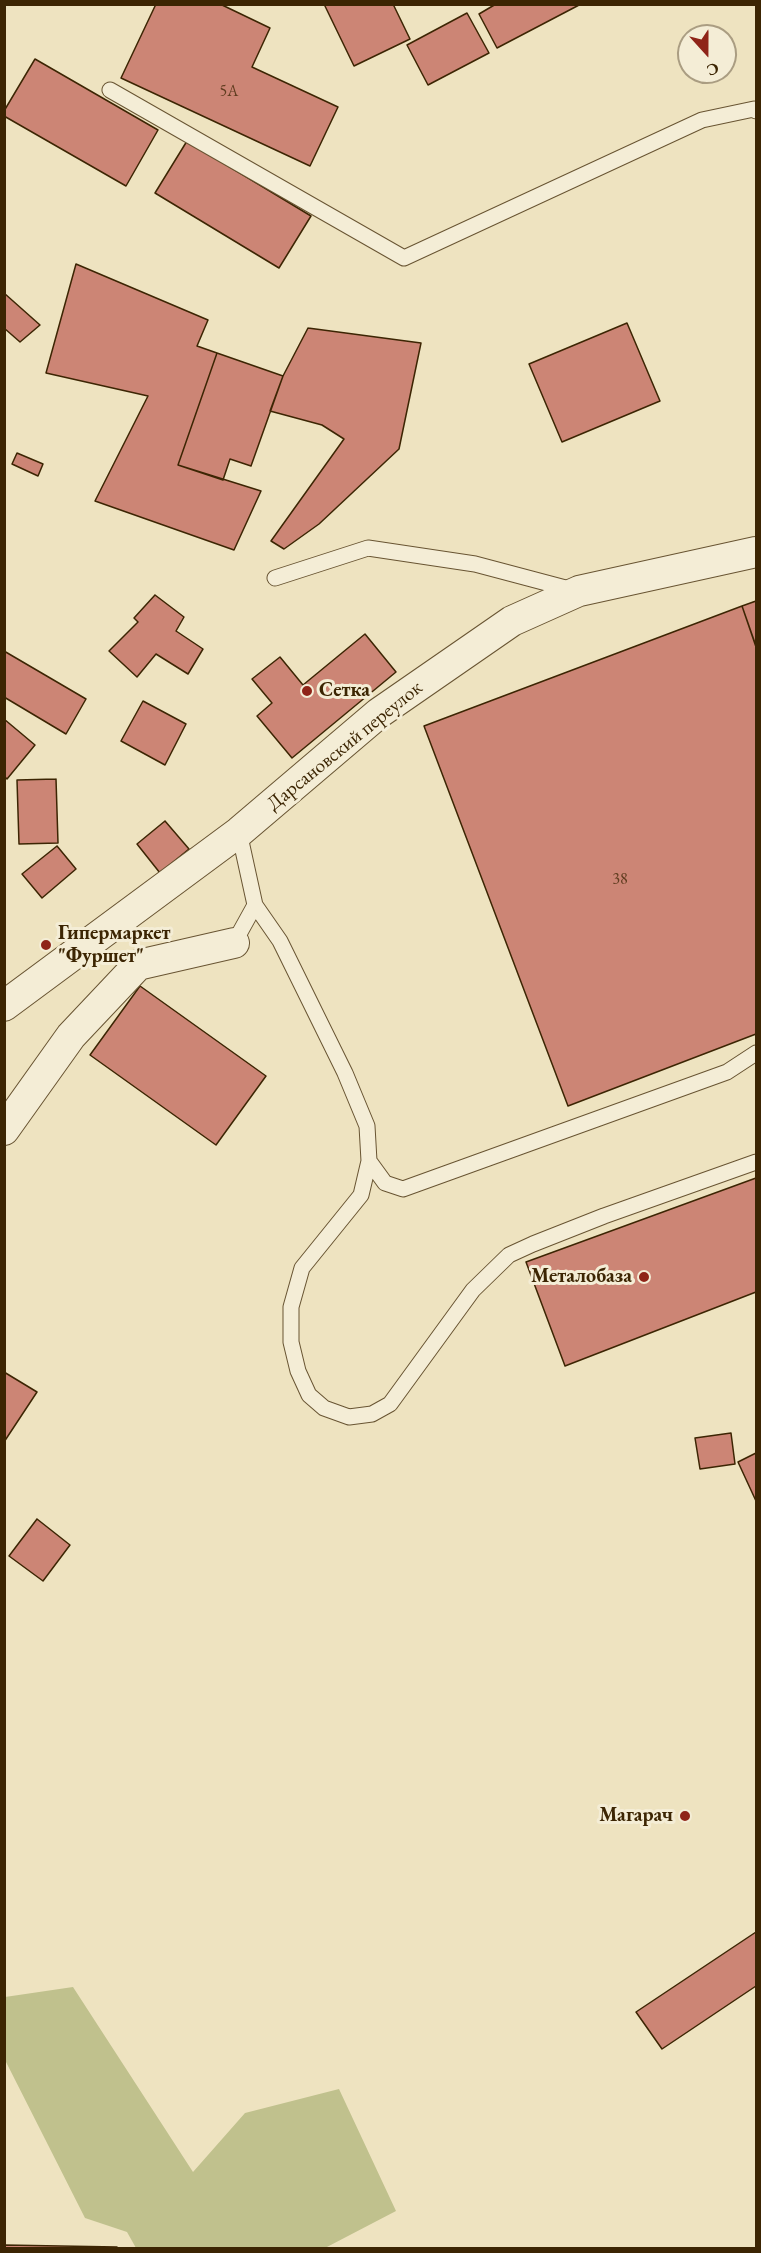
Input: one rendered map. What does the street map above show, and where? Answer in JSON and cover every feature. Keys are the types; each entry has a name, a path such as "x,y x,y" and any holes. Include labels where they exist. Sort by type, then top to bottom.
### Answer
{"street":[{"name":"Дарсановский переулок","path":"4,1006 18,988 239,832 379,713 512,621 579,591 756,552"},
{"path":"4,1130 72,1036 138,965 234,943"}],"lane":[{"path":"110,90 404,258 702,120 756,106"},
{"path":"275,578 368,548 475,564 579,591"},
{"path":"239,832 255,905 280,941 345,1073 367,1126 369,1161 361,1195 302,1268 291,1307 291,1342 298,1371 309,1395 324,1408 349,1417 372,1414 390,1404 473,1290 509,1255 584,1224 756,1162"},
{"path":"234,943 255,905"},
{"path":"369,1161 386,1183 403,1189 727,1072 756,1053"}],"green space":[{"path":"73,1987 193,2172 245,2113 339,2089 396,2211 325,2248 136,2248 127,2232 85,2218 5,2060 5,1997"}],"building":[{"path":"156,4 220,4 270,28 252,67 338,107 310,166 121,78"},
{"path":"324,4 393,4 410,39 354,66"},
{"path":"496,4 581,4 497,48 479,14"},
{"path":"467,13 489,53 428,85 407,45"},
{"path":"35,59 158,130 126,186 4,116 4,111"},
{"path":"187,141 311,216 279,268 155,193"},
{"path":"76,264 208,320 197,346 217,353 178,465 261,491 234,550 95,501 148,396 46,373"},
{"path":"4,293 40,325 20,342 4,328"},
{"path":"627,323 660,401 562,442 529,364"},
{"path":"308,328 421,343 399,449 319,524 284,549 271,541 344,439 322,425 270,411 283,376"},
{"path":"217,353 283,376 251,466 230,459 223,480 178,465"},
{"path":"17,453 43,464 38,476 12,464"},
{"path":"155,595 184,617 176,631 203,649 188,674 156,654 137,677 109,651 138,622 134,618"},
{"path":"756,601 756,646 742,606"},
{"path":"742,606 756,647 756,1034 568,1106 424,726"},
{"path":"365,634 396,672 292,758 257,716 272,703 252,679 280,657 303,685"},
{"path":"4,651 86,699 66,734 4,697"},
{"path":"143,701 186,724 165,765 121,741"},
{"path":"4,719 35,745 7,779 4,776"},
{"path":"56,779 58,843 19,844 17,780"},
{"path":"165,821 189,849 160,873 137,844"},
{"path":"57,846 76,869 42,898 22,874"},
{"path":"140,986 266,1076 216,1145 90,1055"},
{"name":"Металобаза","path":"756,1178 756,1292 565,1366 526,1262"},
{"path":"4,1372 37,1392 4,1442"},
{"path":"731,1433 735,1464 700,1469 695,1438"},
{"path":"756,1453 756,1501 738,1462"},
{"path":"37,1519 70,1545 43,1581 9,1556"},
{"path":"756,1932 756,1986 662,2049 636,2012"},
{"path":"4,2245 117,2247 117,2248 4,2248"}],"place":[{"name":"Сетка","path":"307,691"},
{"name":"Гипермаркет \"Фуршет\"","path":"46,945"},
{"name":"Металобаза","path":"644,1277"},
{"name":"Магарач","path":"685,1816"}]}
